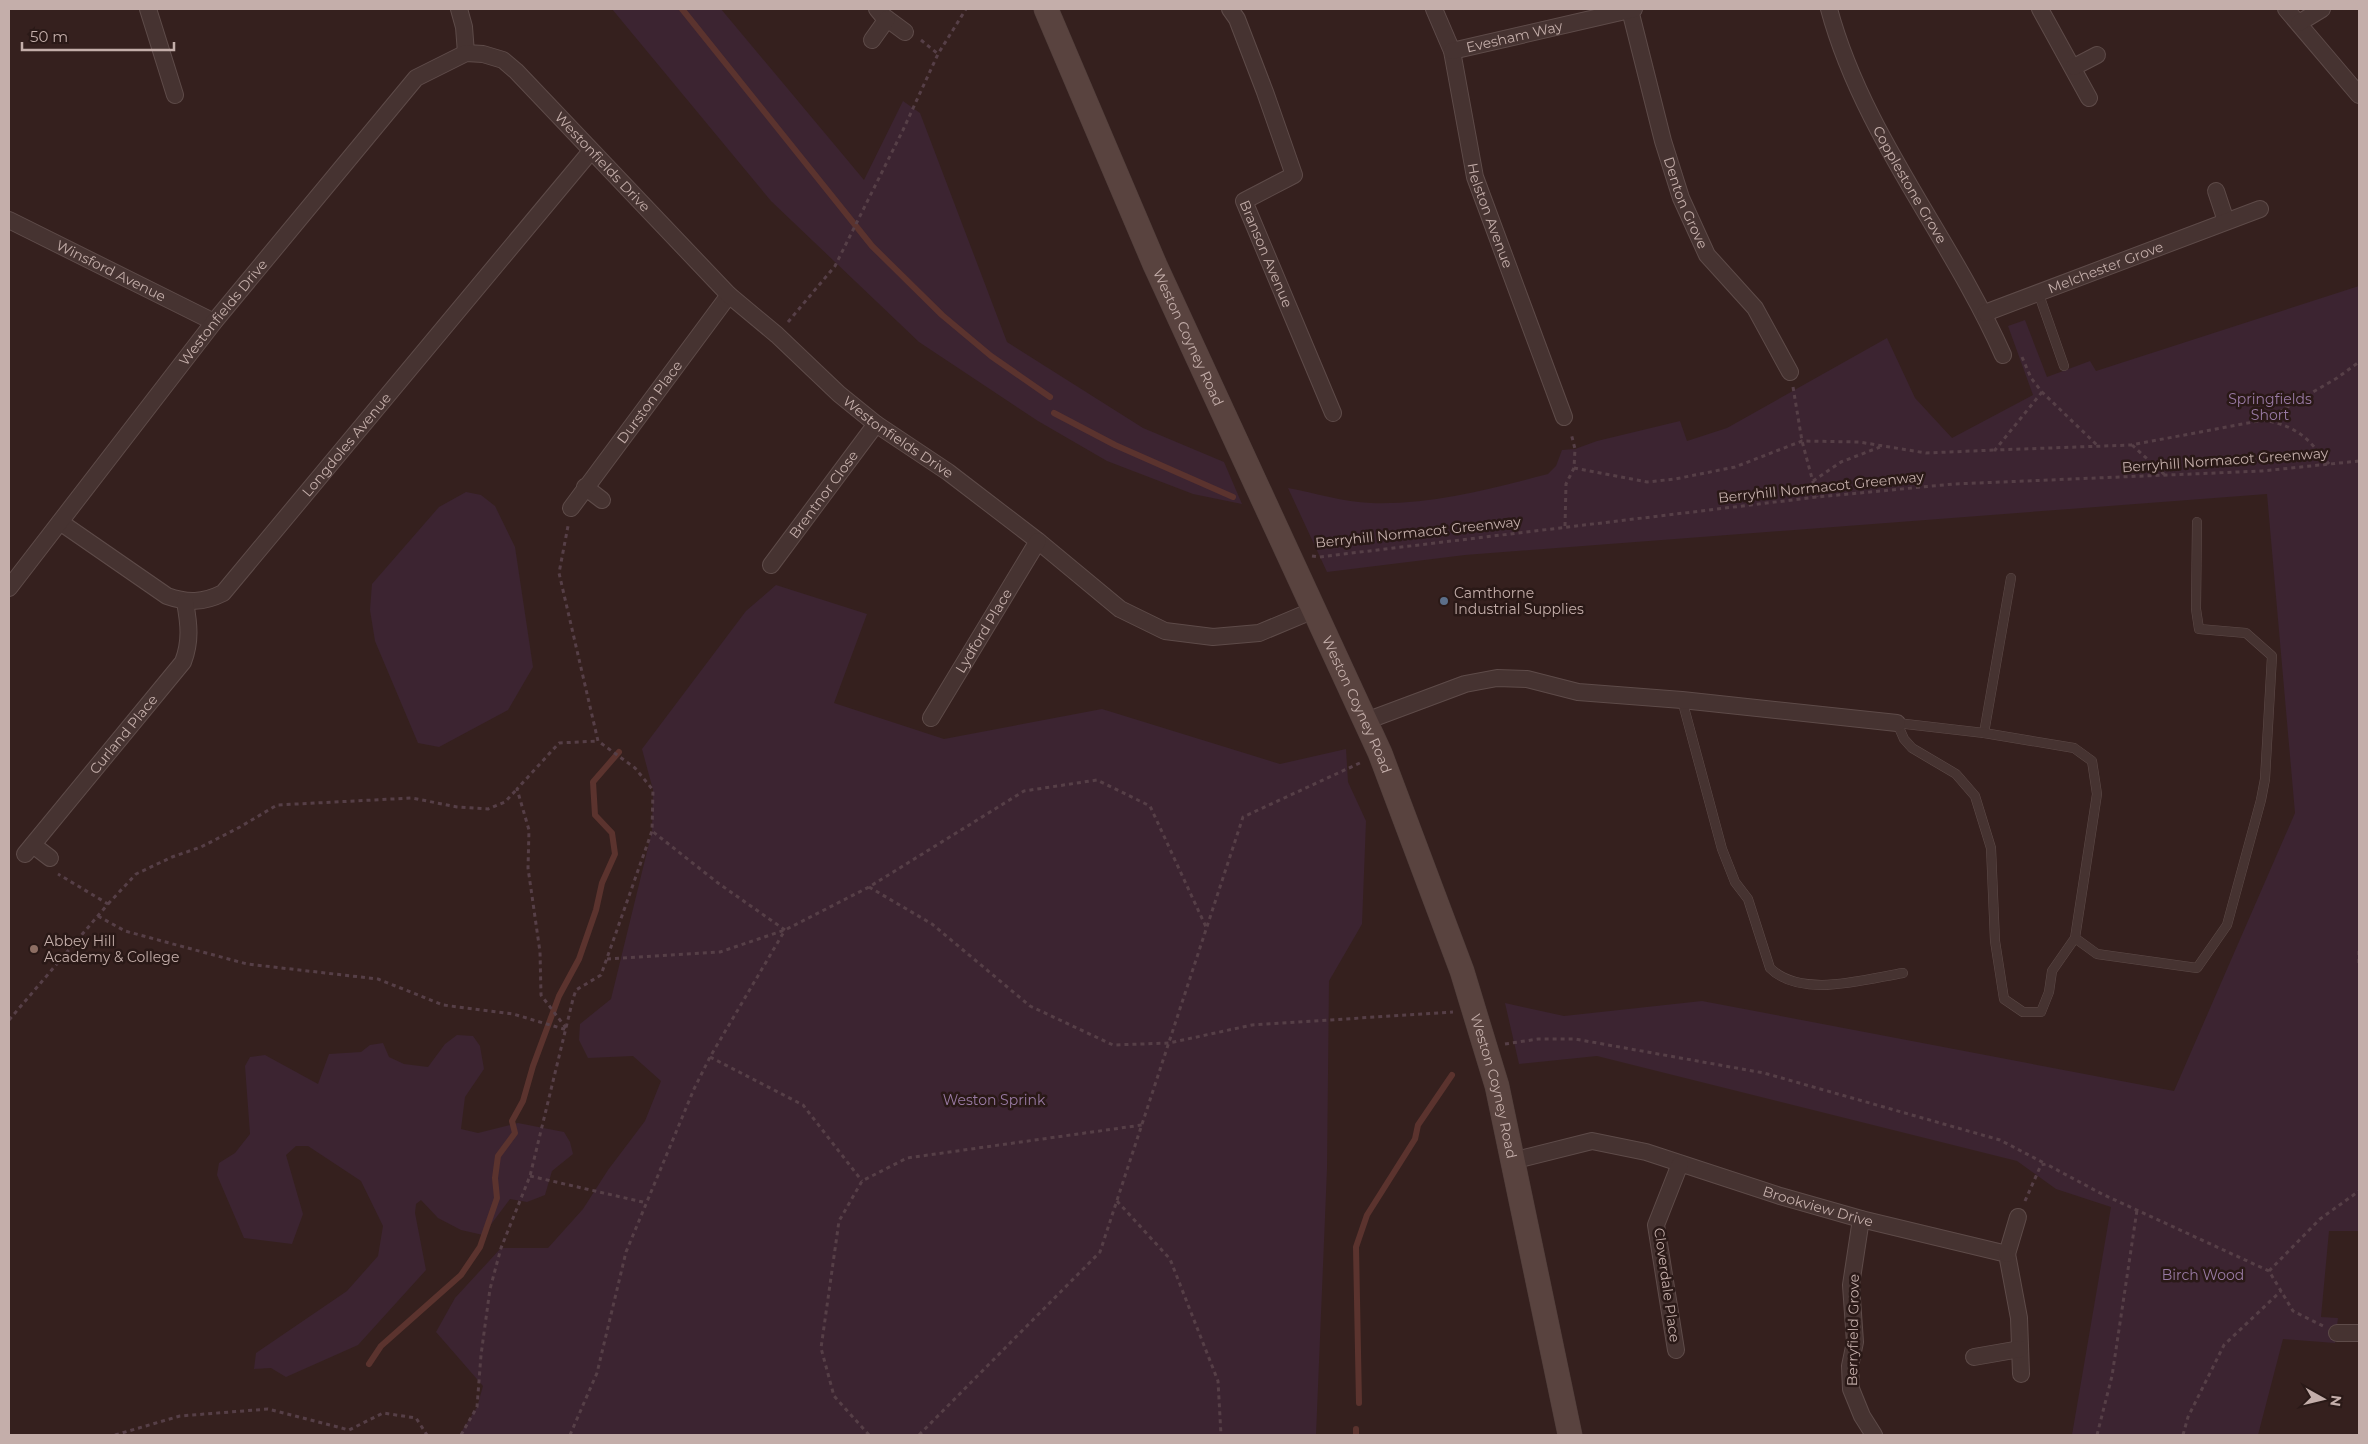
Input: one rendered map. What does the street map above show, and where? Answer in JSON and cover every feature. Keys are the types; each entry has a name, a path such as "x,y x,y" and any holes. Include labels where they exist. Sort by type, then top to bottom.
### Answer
{"street":[{"path":"148,9 175,94"},
{"path":"459,9 464,26 466,53"},
{"name":"Branson Avenue","path":"1230,9 1236,19 1265,92 1294,175 1244,201 1333,413"},
{"name":"Helston Avenue","path":"1434,9 1452,51 1475,177 1564,416"},
{"name":"Evesham Way","path":"1452,51 1632,9"},
{"name":"Denton Grove","path":"1632,9 1663,141 1681,198 1707,256 1755,308 1790,372"},
{"name":"Copplestone Grove","path":"1829,9 1838,39 1875,124 1985,313 2003,354"},
{"path":"2040,9 2074,67 2088,98"},
{"path":"2286,9 2359,95"},
{"path":"2299,23 2322,9"},
{"name":"Weston Coyney Road","path":"1050,10 1155,265 1250,472 1271,513 1380,753 1462,970 1497,1086 1570,1435"},
{"path":"872,40 882,14 905,32"},
{"name":"Westonfields Drive","path":"9,588 214,322 416,78 466,53 483,54 503,60 516,71 590,151 729,295 776,335 839,394 876,424 942,468 1038,541 1120,609 1165,630 1213,637 1259,633 1314,610"},
{"path":"2074,67 2097,55"},
{"name":"Longdoles Avenue","path":"185,602 216,597 228,589 590,151"},
{"path":"2216,191 2226,221"},
{"name":"Melchester Grove","path":"1985,313 2260,209"},
{"name":"Winsford Avenue","path":"9,220 214,322"},
{"name":"Durston Place","path":"571,508 729,295"},
{"name":"Brentnor Close","path":"771,565 876,424"},
{"path":"585,487 602,500"},
{"path":"60,522 153,588 185,602"},
{"name":"Lydford Place","path":"931,718 1038,541"},
{"name":"Curland Place","path":"29,850 182,662 187,652 190,632 185,602"},
{"path":"1366,721 1465,684 1497,678 1528,678 1578,692 1682,700 1897,723"},
{"path":"29,850 50,858"},
{"name":"Brookview Drive","path":"1512,1160 1592,1140 1646,1152 1861,1219 2007,1254"},
{"name":"Cloverdale Place","path":"1676,1350 1656,1225 1680,1164"},
{"path":"2018,1217 2007,1254 2019,1318 2021,1374"},
{"name":"Berryfield Grove","path":"1861,1219 1851,1285 1855,1342 1850,1366 1851,1390 1862,1416 1874,1435"},
{"path":"2337,1333 2359,1333"},
{"path":"1974,1357 2020,1349"}],"lane":[{"path":"2038,292 2064,366"},
{"path":"2075,938 2097,954 2197,968 2228,925 2266,779 2272,656 2246,633 2199,629 2196,609 2196,522"},
{"path":"1984,733 2011,578"},
{"path":"1682,700 1722,849 1736,882 1748,899 1770,968 1777,975 1826,987 1903,973"},
{"path":"1897,723 1984,733 2074,748 2092,761 2097,794 2075,938 2052,971 2049,992 2041,1012 2022,1012 2004,999 1995,941 1991,848 1975,796 1956,774 1912,748 1904,740 1897,723"}],"path":[{"path":"776,335 835,266 903,130 938,54 966,9"},
{"path":"1574,468 1647,482 1675,479 1736,467 1802,441 1860,442 1926,453 2131,445 2264,420 2337,378 2359,362"},
{"path":"1790,372 1802,441 1818,497"},
{"path":"2031,378 2042,392 2099,446"},
{"path":"1995,450 2042,392"},
{"path":"1564,416 1575,449 1574,468 1566,484 1565,526"},
{"path":"2264,420 2286,424 2306,438 2329,464"},
{"path":"2131,445 2167,476"},
{"path":"1814,481 1841,462 1880,446"},
{"name":"Berryhill Normacot Greenway","path":"1287,550 1319,558 1565,526 1818,497 1954,484 2262,471 2359,461"},
{"path":"571,508 559,573 598,741"},
{"path":"9,1020 136,874 172,857 201,847 277,805 412,798 457,808 488,808 505,802 559,743 598,741 635,768 653,790 652,831 601,975 576,990 530,1176 501,1248 490,1290 481,1355 477,1407 461,1435"},
{"path":"919,1435 1100,1252 1242,817 1380,753"},
{"path":"607,960 720,952 785,930 869,888 1024,791 1097,780 1150,806 1206,927"},
{"path":"517,789 529,830 528,868 540,952 541,995 567,1030"},
{"path":"652,831 718,883 785,930"},
{"path":"29,850 108,904"},
{"path":"869,888 932,924 1030,1006 1113,1044 1168,1043 1252,1026 1474,1010"},
{"path":"98,916 125,931 246,964 378,979 443,1005 513,1014 567,1030"},
{"path":"570,1435 597,1373 626,1252 694,1089 710,1057 785,930"},
{"path":"2359,951 2359,967"},
{"path":"1485,1047 1538,1039 1575,1040 1764,1073 2000,1140 2137,1210 2269,1271 2293,1311 2337,1333"},
{"path":"710,1057 803,1105 862,1181"},
{"path":"869,1435 834,1396 821,1348 839,1221 862,1181 907,1158 1142,1125"},
{"path":"2018,1217 2041,1166 2046,1164"},
{"path":"530,1176 647,1203"},
{"path":"2269,1271 2320,1219 2359,1191"},
{"path":"1117,1201 1170,1259 1218,1381 1221,1435"},
{"path":"2097,1435 2112,1376 2137,1210"},
{"path":"2184,1435 2188,1417 2224,1345 2281,1291"},
{"path":"115,1435 180,1416 268,1409 349,1430 383,1413 416,1418 427,1435"}],"green space":[{"path":"612,9 721,9 864,180 903,101 920,113 1007,342 1143,428 1224,462 1242,504 1193,494 1107,461 1038,421 919,342 771,201"},
{"path":"2359,286 2359,1231 2329,1231 2321,1317 2338,1318 2335,1343 2283,1339 2258,1435 2072,1435 2111,1207 2056,1189 2017,1161 1597,1056 1519,1064 1505,1003 1564,1016 1702,1001 2174,1091 2295,813 2267,494 1465,555 1327,572 1288,488 1340,499 1371,503 1439,499 1548,474 1556,466 1562,450 1575,449 1597,441 1680,421 1687,441 1727,428 1887,338 1915,398 1952,438 2033,395 2008,326 2025,320 2047,377 2090,361 2096,371"},
{"path":"466,492 481,495 495,506 515,547 533,667 508,710 439,747 418,743 375,641 370,610 372,584 439,507"},
{"name":"Weston Sprink","path":"776,585 867,614 834,703 944,739 1102,709 1280,764 1346,749 1348,782 1366,821 1362,924 1329,981 1327,1169 1316,1435 453,1435 460,1434 477,1407 483,1386 436,1332 455,1298 501,1248 548,1248 583,1209 608,1170 645,1121 661,1081 633,1056 588,1058 579,1040 580,1024 611,999 652,831 653,790 642,749 746,611"},
{"path":"457,1035 473,1036 480,1046 484,1069 465,1097 461,1129 478,1133 518,1123 564,1132 570,1142 573,1154 552,1171 545,1195 527,1202 510,1199 483,1235 461,1230 438,1218 421,1200 416,1204 415,1213 426,1270 358,1345 286,1377 271,1368 254,1369 256,1353 347,1291 378,1256 383,1226 361,1181 308,1146 296,1146 286,1155 303,1214 292,1244 244,1238 217,1175 219,1163 235,1153 250,1134 245,1066 250,1057 265,1055 318,1084 329,1054 361,1052 370,1045 383,1043 389,1057 404,1064 428,1067 445,1044"}],"waterway":[{"path":"682,9 872,246 942,315 991,356 1050,397"},
{"path":"1054,413 1115,445 1233,497"},
{"path":"369,1364 381,1346 461,1275 480,1247 497,1198 495,1178 498,1156 515,1133 512,1121 523,1101 533,1066 559,996 579,959 596,910 602,883 615,854 612,833 595,815 593,782 619,752"},
{"path":"1359,1403 1356,1247 1367,1215 1415,1139 1418,1125 1452,1075"},
{"path":"1356,1429 1356,1435"}],"place":[{"name":"Camthorne Industrial Supplies","path":"1444,601"},
{"name":"Abbey Hill Academy & College","path":"34,949"}],"park label":[{"name":"Springfields Short","path":"2270,408"},
{"name":"Birch Wood","path":"2203,1275"}]}
